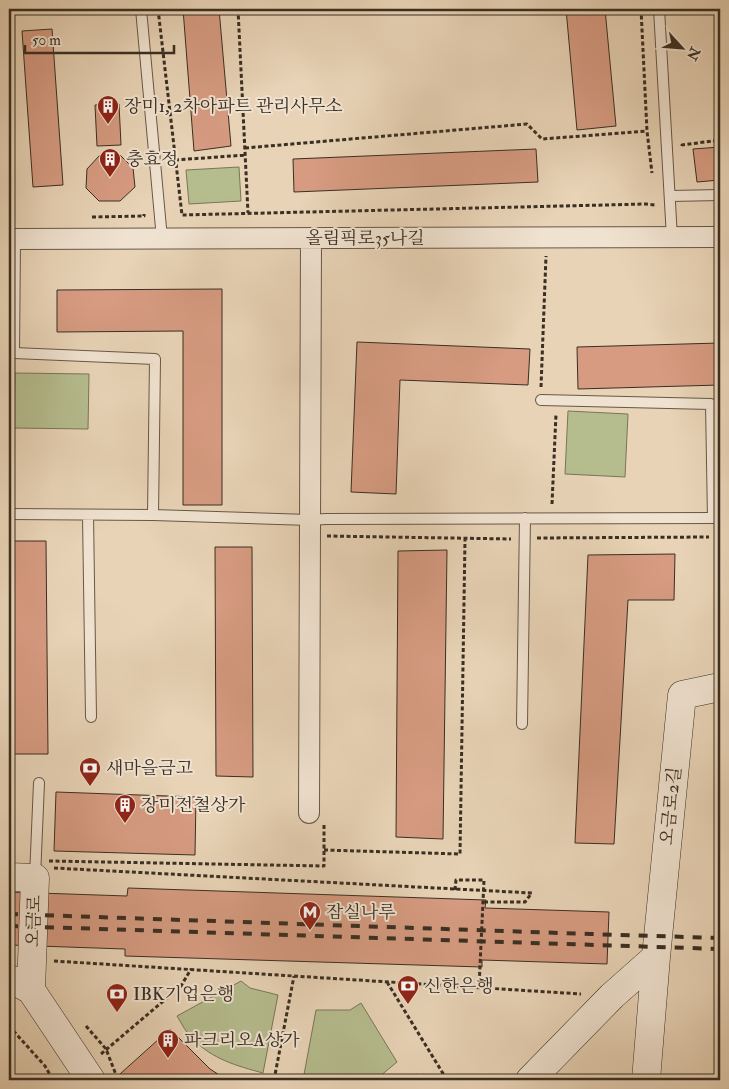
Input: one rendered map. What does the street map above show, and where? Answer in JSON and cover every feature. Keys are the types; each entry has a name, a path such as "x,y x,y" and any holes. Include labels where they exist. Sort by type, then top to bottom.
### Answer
{"main road":[{"name":"오금로2길","path":"656,957 682,694 720,687"},
{"name":"오금로","path":"34,871 20,985 87,1074"},
{"path":"530,1080 612,996 656,957"},
{"path":"646,1080 656,957"}],"street":[{"path":"309,813 311,238"},
{"name":"올림픽로35나길","path":"12,239 720,238"}],"lane":[{"path":"141,9 162,239"},
{"path":"659,9 672,238"},
{"path":"670,196 720,194"},
{"path":"12,239 14,353 155,359 153,515"},
{"path":"9,514 153,515 310,520 717,518 711,404 541,400"},
{"path":"88,515 91,717"},
{"path":"522,724 525,518"},
{"path":"34,871 39,783"}],"path":[{"path":"158,9 182,215 655,205 654,196"},
{"path":"238,9 248,213"},
{"path":"641,9 647,132 652,177"},
{"path":"245,148 527,124 542,139 647,132"},
{"path":"682,145 720,140"},
{"path":"175,160 246,155"},
{"path":"541,400 546,250"},
{"path":"552,504 557,400"},
{"path":"34,871 324,866 324,850 460,854 465,539"},
{"path":"34,871 532,893 525,902 484,902"},
{"path":"455,890 456,880 484,880 480,988"},
{"path":"47,960 612,996"},
{"path":"87,1074 181,986 191,969"},
{"path":"274,1080 294,976"},
{"path":"386,982 447,1080"},
{"path":"9,1026 45,1066 52,1080"}],"green space":[{"path":"239,167 241,201 189,204 186,170"},
{"path":"15,373 89,374 88,429 14,428"},
{"path":"568,411 628,414 625,477 565,474"},
{"path":"241,981 250,988 278,995 263,1073 234,1064 208,1052 191,1037 177,1016"},
{"path":"361,1003 397,1062 379,1077 371,1080 303,1080 316,1010 350,1010"}],"building":[{"path":"183,9 219,9 231,146 194,151"},
{"path":"566,9 605,9 616,126 577,130"},
{"path":"52,29 63,185 33,187 22,31"},
{"name":"장미1, 2차아파트 관리사무소","path":"119,104 121,145 97,146 95,105"},
{"path":"720,147 720,180 697,182 693,149"},
{"path":"536,149 538,182 294,192 293,159"},
{"name":"충효정","path":"119,154 133,168 135,187 120,201 99,201 86,188 87,169 99,156"},
{"path":"222,289 222,505 183,505 183,331 57,332 57,290"},
{"path":"357,342 530,349 528,385 400,380 396,494 351,492"},
{"path":"720,343 720,385 578,389 577,347"},
{"path":"9,541 46,541 48,754 9,754"},
{"path":"215,547 252,547 253,777 216,776"},
{"path":"447,550 443,839 396,837 398,551"},
{"path":"675,554 674,600 628,600 614,844 575,843 588,555"},
{"name":"장미전철상가","path":"56,792 196,797 195,855 54,851"},
{"path":"128,888 486,900 485,908 609,912 607,964 482,960 482,967 125,956 125,949 9,945 9,892 127,896"},
{"name":"파크리오A상가","path":"170,1029 210,1069 227,1080 128,1080 120,1074"},
{"path":"424,1074 428,1080 414,1080"}],"railway":[{"path":"9,914 720,938"},
{"path":"9,926 720,949"}],"place":[{"name":"장미1, 2차아파트 관리사무소","path":"108,125"},
{"name":"충효정","path":"110,178"},
{"name":"새마을금고","path":"90,787"},
{"name":"장미전철상가","path":"125,824"},
{"name":"잠실나루","path":"310,931"},
{"name":"신한은행","path":"408,1005"},
{"name":"IBK기업은행","path":"117,1013"},
{"name":"파크리오A상가","path":"168,1059"}]}
